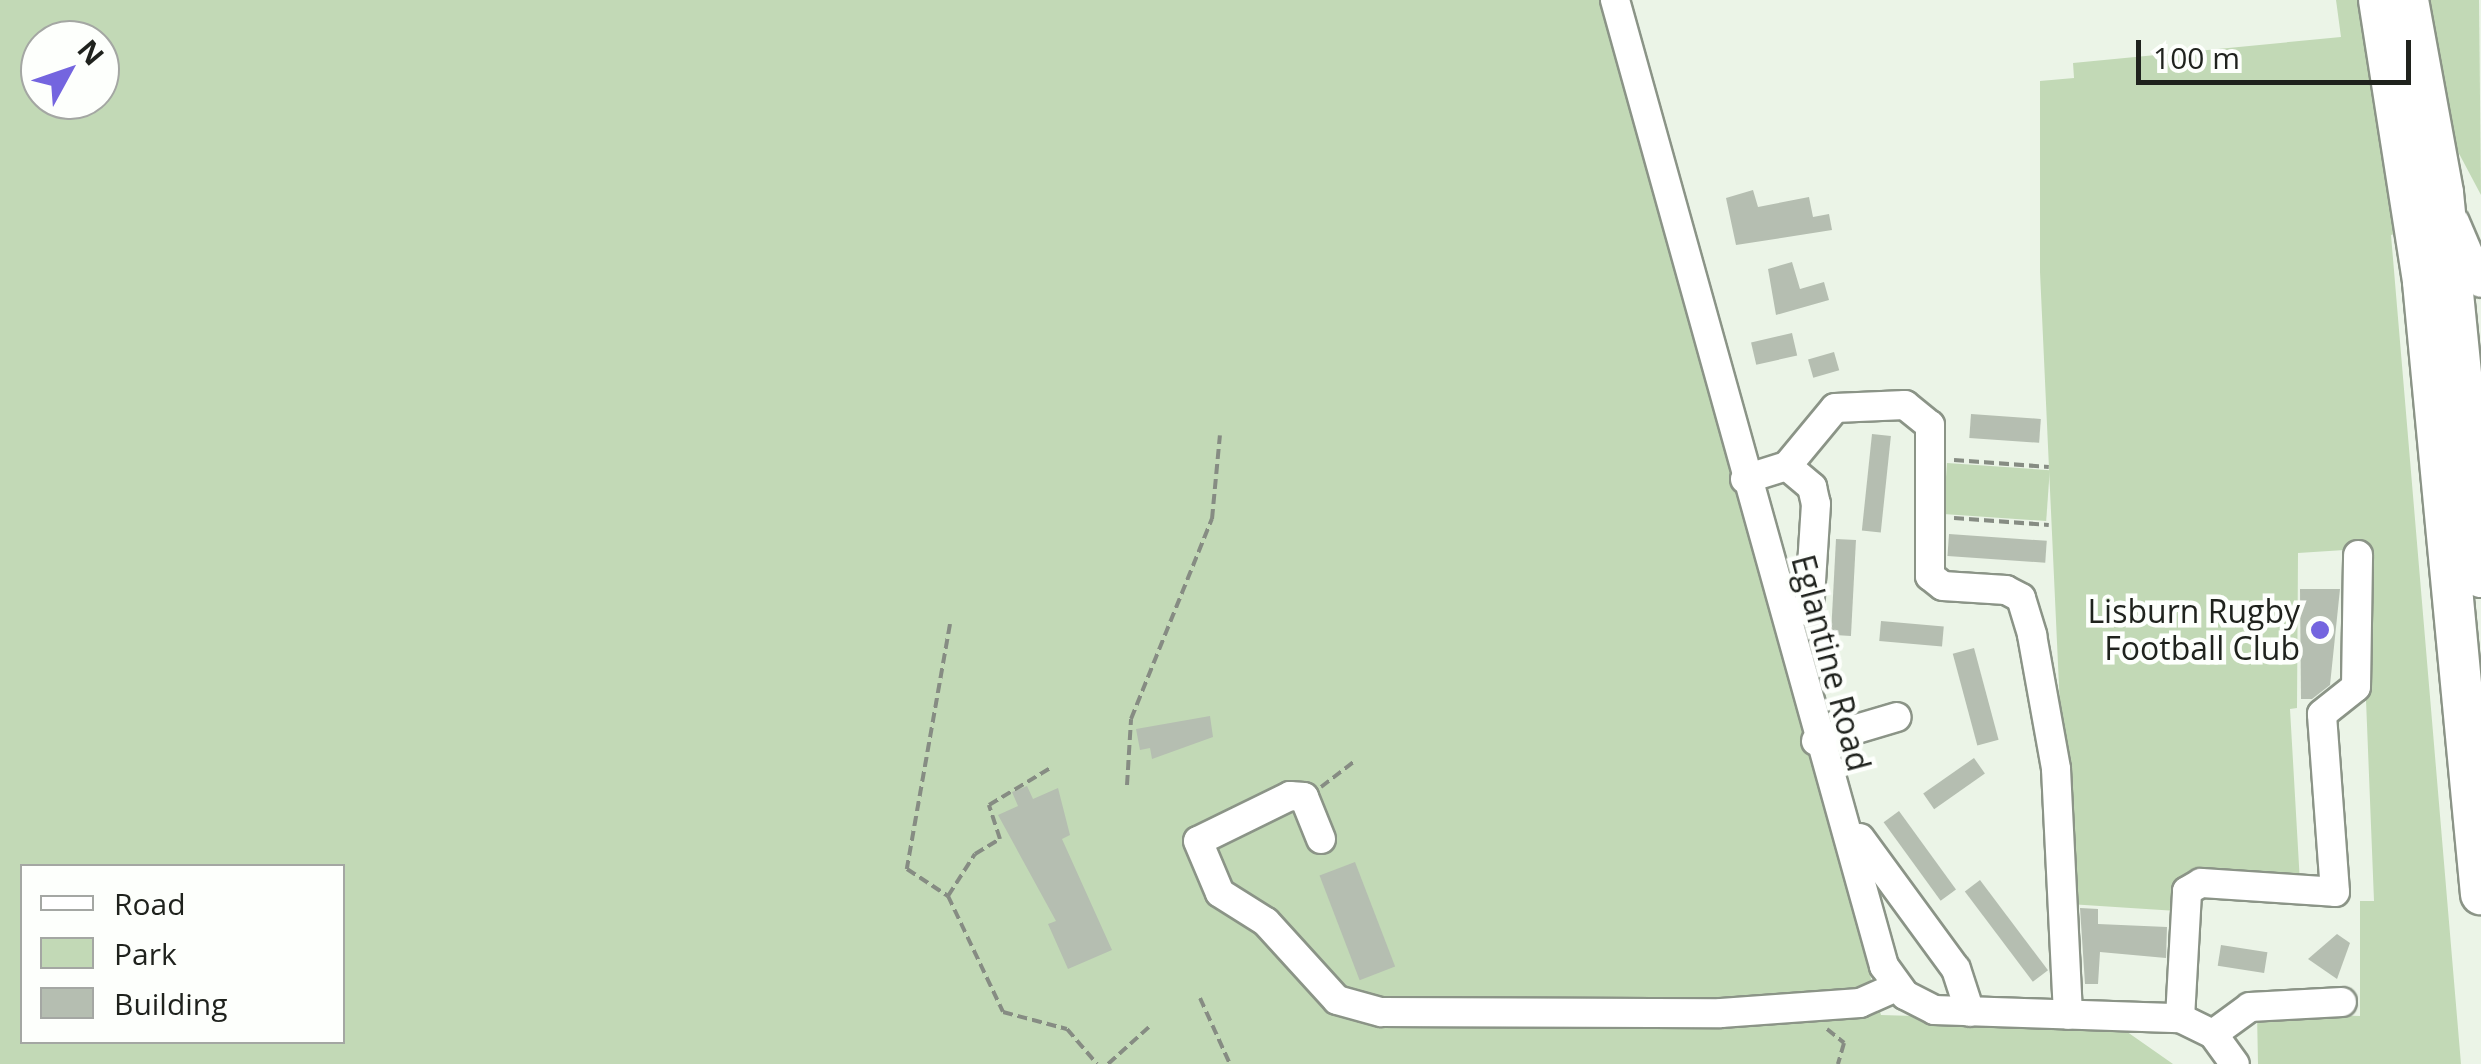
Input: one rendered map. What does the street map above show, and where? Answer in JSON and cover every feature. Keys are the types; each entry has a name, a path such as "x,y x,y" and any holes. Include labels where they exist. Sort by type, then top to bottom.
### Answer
{"highway":[{"path":"2378,0 2423,282 2481,894"},
{"path":"2408,0 2443,193 2481,330"},
{"path":"2467,279 2481,577"}],"street":[{"name":"Eglantine Road","path":"1615,0 1816,741 1896,986"},
{"path":"1745,479 1787,466 1822,418 1859,402 1915,409 1930,426 1926,516 1930,576 1943,586 2006,590 2020,598 2032,635 2056,770 2068,1014"},
{"path":"1787,466 1812,486 1816,504 1809,612"},
{"path":"2180,1018 2187,891 2201,883 2335,892 2322,714 2356,688 2358,555"},
{"path":"1816,741 1898,717"},
{"path":"1321,839 1304,797 1198,841 1220,893 1266,922 1337,1000 1381,1012 1722,1013 1860,1003 1896,986 1934,1010 2180,1018 2213,1034 2235,1064"},
{"path":"1860,838 1956,969 1970,1012"},
{"path":"2213,1034 2250,1006 2342,1002"}],"path":[{"path":"1127,786 1131,719 1212,519 1220,435"},
{"path":"1931,458 2050,467"},
{"path":"1926,516 2050,525"},
{"path":"950,624 907,870 948,896 1004,1012 1067,1028 1097,1064"},
{"path":"1304,797 1356,760"},
{"path":"948,896 975,854 1000,839 989,805 1052,766"},
{"path":"1200,998 1230,1064"},
{"path":"1108,1064 1149,1027"}],"green space":[{"path":"0,0 1601,0 1881,1015 2113,1022 2173,1064 0,1064"},
{"path":"2336,0 2363,0 2402,232 2391,235 2461,1064 2258,1064 2257,1013 2360,1016 2360,901 2374,901 2360,549 2298,553 2297,708 2290,709 2300,883 2201,877 2177,911 2069,904 2040,272 2040,81 2074,78 2073,63 2341,37"},
{"path":"2427,0 2479,0 2481,195 2455,146"},
{"path":"1947,463 2050,470 2046,521 1943,514"}],"building":[{"path":"1753,190 1758,207 1809,197 1813,217 1829,214 1832,230 1736,245 1726,198"},
{"path":"1792,262 1800,289 1824,282 1829,300 1776,315 1768,269"},
{"path":"1792,333 1797,355 1756,365 1751,342"},
{"path":"1834,352 1839,370 1813,378 1808,359"},
{"path":"1971,414 2041,419 2039,443 1969,438"},
{"path":"1872,434 1891,436 1881,532 1862,530"},
{"path":"1949,534 2047,541 2045,563 1947,556"},
{"path":"1836,539 1856,540 1851,636 1831,635"},
{"name":"Lisburn Rugby Football Club","path":"2300,589 2340,589 2330,685 2312,699 2301,699"},
{"path":"1881,621 1944,626 1942,646 1879,641"},
{"path":"1974,648 1999,740 1977,745 1953,654"},
{"path":"1210,716 1213,737 1152,759 1150,748 1140,750 1136,729"},
{"path":"1974,758 1985,774 1934,809 1923,794"},
{"path":"1027,786 1033,799 1058,788 1070,835 1062,839 1112,950 1068,969 1048,924 1056,921 998,815 1018,806 1012,792"},
{"path":"1899,811 1956,889 1941,901 1884,822"},
{"path":"1355,862 1395,967 1360,980 1320,876"},
{"path":"1980,880 2048,970 2033,982 1965,891"},
{"path":"2080,908 2098,909 2098,924 2167,927 2166,958 2100,952 2098,984 2085,984"},
{"path":"2337,934 2350,943 2337,979 2308,959"},
{"path":"2221,945 2267,952 2264,973 2218,966"}],"place":[{"name":"Lisburn Rugby Football Club","path":"2320,630"}]}
